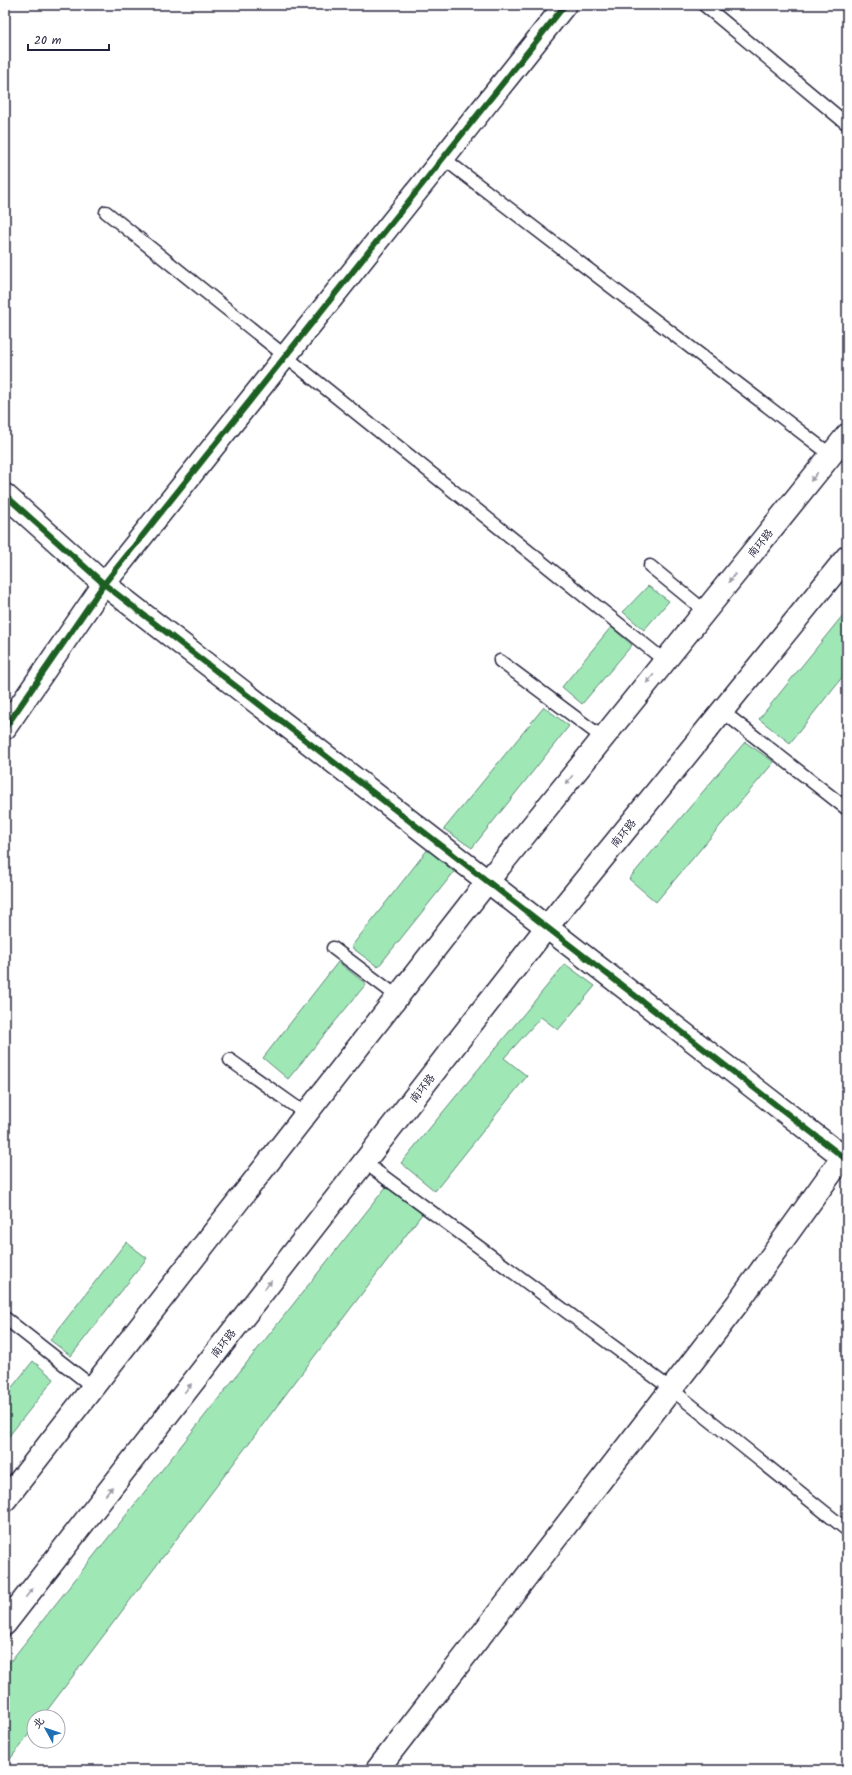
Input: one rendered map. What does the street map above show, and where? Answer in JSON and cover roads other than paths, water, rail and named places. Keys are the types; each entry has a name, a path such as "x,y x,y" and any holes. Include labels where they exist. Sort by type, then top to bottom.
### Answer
{"main road":[{"path":"5,728 104,584 565,5"},
{"name":"南环路","path":"5,1500 487,882 847,435"},
{"path":"5,495 104,584 546,928 845,1156 737,1304 377,1770"},
{"name":"南环路","path":"5,1624 546,928 847,557"}],"lane":[{"path":"704,5 847,124"},
{"path":"444,158 831,455"},
{"path":"106,212 665,661"},
{"path":"650,566 705,611"},
{"path":"500,661 603,738"},
{"path":"722,711 847,809"},
{"path":"333,948 398,997"},
{"path":"230,1060 306,1114"},
{"path":"364,1162 671,1389 847,1530"},
{"path":"5,1318 93,1387"}]}
